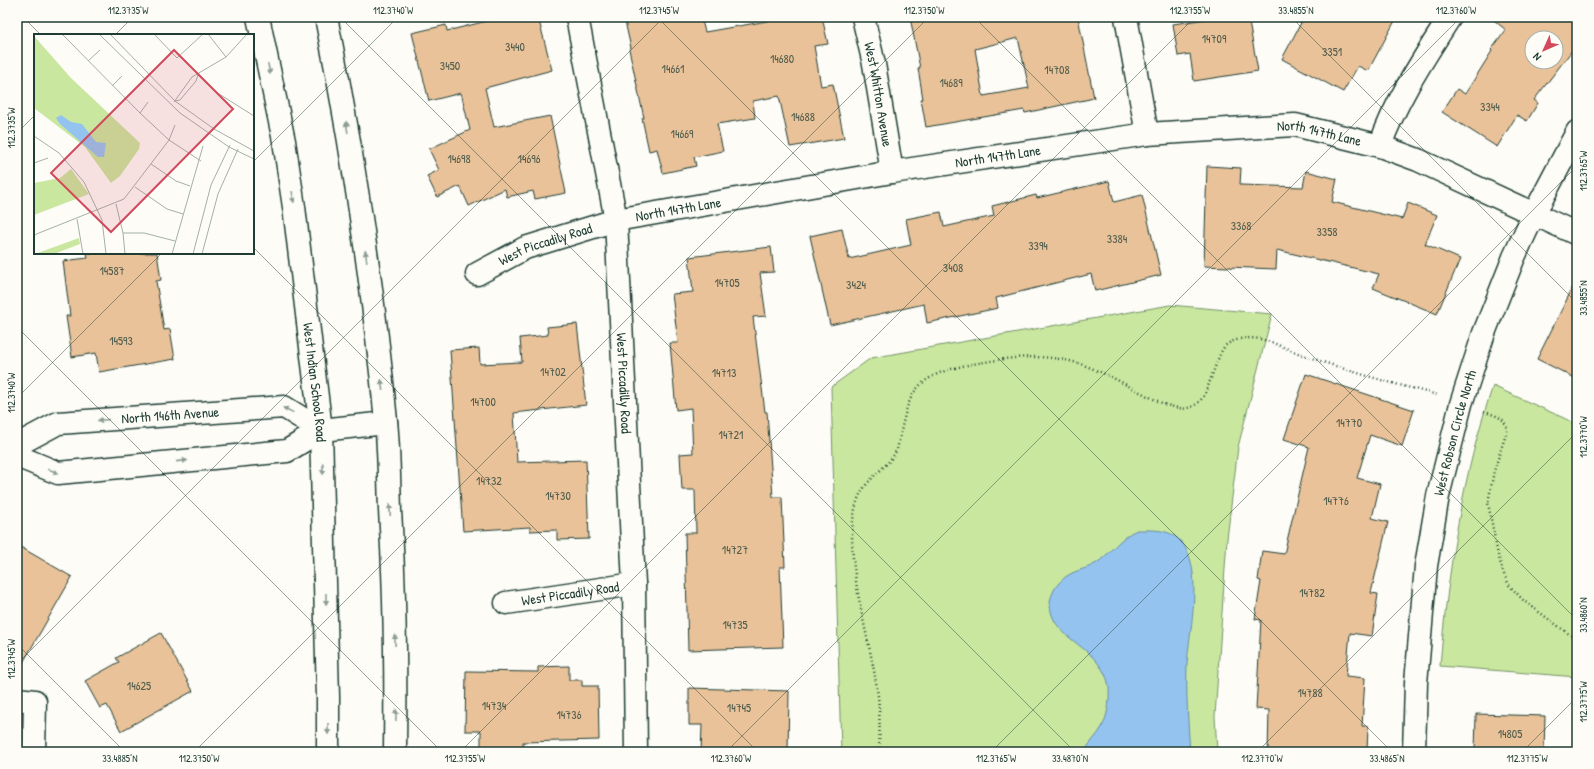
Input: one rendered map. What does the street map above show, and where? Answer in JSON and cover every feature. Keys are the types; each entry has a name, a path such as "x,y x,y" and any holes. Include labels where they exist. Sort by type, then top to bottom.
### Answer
{"street":[{"name":"West Indian School Road","path":"258,17 284,141 294,207 321,430 328,752"},
{"path":"326,17 344,108 364,237 386,423 394,571 396,679 395,752"},
{"name":"West Piccadilly Road","path":"577,17 616,220 634,584 636,752"},
{"name":"West Whitton Avenue","path":"863,17 874,64 892,172"},
{"path":"1126,17 1147,134"},
{"name":"North 147th Lane","path":"1380,146 1395,109 1450,17"},
{"name":"North 147th Lane","path":"616,220 892,172 1147,134 1295,125 1380,146 1418,160 1577,234"},
{"name":"West Robson Circle North","path":"1414,752 1416,683 1426,566 1438,496 1461,404 1484,333 1514,257 1534,214 1576,133"},
{"name":"West Piccadily Road","path":"477,274 525,248 616,220"},
{"name":"North 146th Avenue","path":"17,445 58,423 284,407 321,430"},
{"path":"17,456 58,473 287,451 321,430 386,423"},
{"name":"West Piccadily Road","path":"506,603 634,584"},
{"path":"26,700 34,752"}],"path":[{"path":"879,752 878,696 855,571 853,530 858,499 871,478 893,457 897,449 911,398 921,385 927,379 944,371 997,359 1021,356 1068,361 1090,368 1164,404 1175,408 1189,409 1200,402 1204,396 1220,354 1225,346 1241,339 1250,338 1270,342 1316,360 1438,396 1499,417 1507,425 1507,431 1494,471 1488,503 1498,555 1509,585 1533,609 1577,640"}],"green space":[{"path":"1170,305 1272,314 1238,447 1227,539 1215,716 1217,752 841,752 831,387 871,358"},
{"path":"1493,386 1577,424 1577,677 1440,666 1447,595 1458,524 1473,454"}],"water":[{"path":"1137,530 1160,531 1173,535 1184,545 1190,559 1194,595 1187,664 1190,752 1084,752 1102,728 1106,717 1109,693 1108,681 1101,667 1090,654 1067,636 1055,622 1051,613 1050,603 1052,595 1058,584 1064,578 1074,572 1095,564 1120,541"}],"building":[{"path":"503,17 538,17 552,70 485,88 494,127 550,116 566,193 535,199 533,191 507,197 505,189 469,206 460,186 437,197 427,176 439,170 429,149 470,130 461,93 429,101 412,33 446,25 447,31"},
{"path":"624,17 701,17 705,32 790,17 822,17 828,44 814,46 821,86 833,84 844,138 790,147 779,96 753,101 755,118 717,124 723,151 694,157 696,166 663,173 657,149 649,151"},
{"path":"910,17 1078,17 1094,98 1025,113 1024,110 926,127 921,99 923,99 918,68 920,68","holes":["1018,38 1029,88 983,96 975,49"]},
{"path":"1220,17 1248,17 1258,71 1194,81 1190,54 1178,56 1173,24"},
{"path":"1304,17 1397,17 1368,71 1358,66 1343,92 1282,59"},
{"path":"1490,17 1577,17 1577,44 1564,61 1564,30 1524,30 1524,70 1557,70 1534,100 1538,103 1527,121 1517,115 1497,147 1442,112 1457,89 1465,94 1492,51 1491,50 1506,30"},
{"path":"1207,166 1241,168 1240,185 1303,187 1306,171 1337,179 1332,202 1402,219 1408,203 1437,215 1425,244 1460,259 1437,314 1373,288 1379,274 1277,250 1276,269 1204,266"},
{"path":"1109,181 1114,202 1142,195 1161,275 1095,291 1091,274 996,298 998,308 927,323 924,304 830,325 810,236 842,229 849,259 911,245 906,219 941,212 944,227 994,216 992,206 1036,195 1037,198"},
{"path":"771,247 774,272 760,273 766,316 753,317 765,412 767,412 773,497 782,497 785,567 780,567 783,647 688,650 685,533 696,533 695,490 682,490 680,454 693,453 691,408 676,410 670,343 678,343 672,294 693,292 689,257"},
{"path":"87,254 157,254 161,280 156,281 164,330 170,329 175,359 99,372 96,353 72,357 66,316 70,316 63,261 88,258"},
{"path":"1577,279 1577,379 1537,359"},
{"path":"577,324 586,405 514,413 517,462 586,460 589,539 557,540 557,530 530,531 530,527 463,531 450,350 479,348 480,364 522,362 520,338 548,335 547,327"},
{"path":"1306,374 1414,410 1402,446 1370,435 1357,478 1380,484 1372,518 1388,522 1371,593 1378,594 1372,636 1350,633 1346,676 1365,678 1362,726 1368,726 1367,752 1268,752 1269,710 1256,709 1261,620 1255,619 1261,581 1258,580 1262,551 1284,554 1309,447 1284,439"},
{"path":"17,545 72,577 17,673"},
{"path":"161,633 193,691 121,731 107,705 100,708 85,681 119,662 116,658"},
{"path":"569,666 569,680 582,680 582,686 598,686 599,740 523,742 523,748 481,748 481,731 465,731 466,671 538,672 538,667"},
{"path":"689,688 789,691 788,752 701,752 702,725 689,725"},
{"path":"1476,714 1545,716 1544,752 1475,752"}]}
